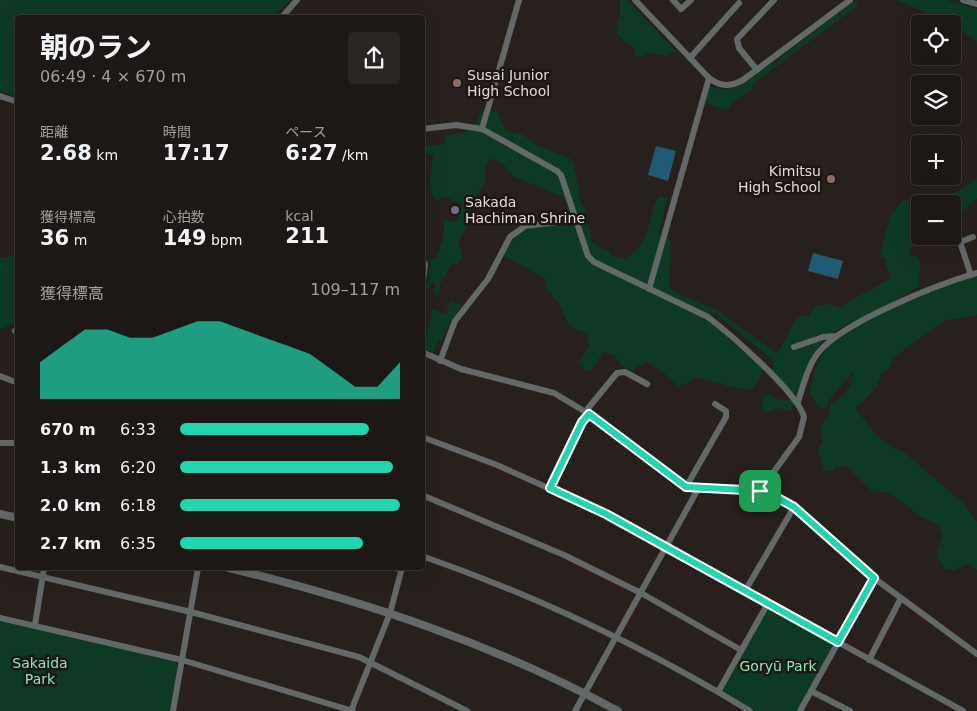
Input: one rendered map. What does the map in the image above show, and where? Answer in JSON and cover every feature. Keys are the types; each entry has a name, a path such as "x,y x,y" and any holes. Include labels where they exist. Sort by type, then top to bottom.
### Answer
{"street":[{"path":"284,15 297,0"},
{"path":"482,130 519,0"},
{"path":"635,0 709,78 718,85 733,85 757,70 850,0"},
{"path":"673,0 681,9 691,0"},
{"path":"757,70 738,48 737,39 774,0"},
{"path":"963,0 977,4"},
{"path":"690,58 739,3"},
{"path":"648,289 709,78"},
{"path":"0,96 15,101"},
{"path":"425,129 456,125 482,130 557,171 562,175 588,256 594,262 708,316 724,329 798,402 804,416 799,437 760,491"},
{"path":"440,361 455,321 488,279 510,237 525,226 576,220"},
{"path":"798,402 817,354 836,336 933,288 974,274 960,242 972,237"},
{"path":"794,347 823,337 836,336"},
{"path":"425,353 440,361 475,374 554,393 587,413 686,487 769,493 794,507 874,578 977,654"},
{"path":"550,488 587,413 617,373 625,372 647,384"},
{"path":"0,376 15,382"},
{"path":"686,487 726,417 726,411 714,404"},
{"path":"425,438 550,488 606,514 963,711"},
{"path":"0,443 15,443"},
{"path":"575,711 698,489"},
{"path":"425,496 564,555 641,593 741,650"},
{"path":"746,591 794,507"},
{"path":"0,514 15,517"},
{"path":"425,557 512,588 616,636 750,711"},
{"path":"0,567 191,612 370,660 467,711"},
{"path":"35,626 44,570"},
{"path":"173,711 198,570"},
{"path":"237,570 317,590 390,612 493,651 585,693 618,711"},
{"path":"0,618 182,660 352,711 390,612 401,570"},
{"path":"800,711 874,578"},
{"path":"869,660 902,598"},
{"path":"718,692 768,603"},
{"path":"811,691 850,711"}],"green space":[{"path":"0,0 290,0 276,15 15,15 15,96 0,91"},
{"path":"620,0 627,0 678,53 670,52 666,56 648,53 641,57 635,56 635,50 617,34 616,27 620,18"},
{"path":"897,0 945,0 977,9 977,41 961,30 961,15 931,15"},
{"path":"854,1 858,2 857,6 753,84 752,90 733,101 727,110 705,103 707,91 711,87 724,89 741,85 761,70 777,63 781,57"},
{"path":"482,110 498,112 505,131 524,135 536,145 571,159 577,180 579,200 586,210 591,240 598,247 608,250 612,256 624,259 638,249 646,235 655,202 659,197 667,198 659,233 665,235 671,242 669,287 678,294 717,310 776,353 780,350 795,320 800,316 809,316 815,306 830,304 839,307 891,278 886,267 887,260 880,256 890,216 902,201 909,200 911,202 912,245 910,252 911,256 918,257 920,263 919,286 873,314 849,323 826,337 819,346 799,392 795,395 772,370 774,361 715,313 710,316 734,344 756,360 763,372 752,390 731,387 695,377 687,384 677,386 665,374 647,362 630,371 621,365 613,354 603,352 591,371 584,369 579,363 589,345 587,334 569,326 559,303 548,292 544,278 503,255 509,244 524,231 540,226 572,223 564,197 512,176 504,165 492,158 485,167 486,182 472,205 466,220 468,224 459,241 462,258 459,263 452,264 440,284 439,295 437,296 434,293 436,283 432,282 427,291 425,290 429,278 428,272 431,269 429,260 437,257 443,240 444,219 452,222 457,220 462,205 444,196 436,202 430,184 433,154 425,154 425,146 445,144 446,135 465,132 476,123"},
{"path":"977,179 977,198 961,212 961,195 950,195"},
{"path":"15,255 15,323 0,329 0,258"},
{"path":"977,270 977,315 944,321 901,352 893,359 890,367 881,374 880,380 872,393 856,407 866,423 879,437 889,445 907,453 962,502 977,522 977,570 968,564 954,570 944,569 936,555 943,536 941,529 936,524 920,516 890,493 872,491 846,466 836,467 833,472 824,470 818,448 823,442 820,426 829,416 831,404 847,391 853,371 830,399 826,409 818,407 809,392 816,368 822,356 837,338 891,309 929,293 931,296 940,282 962,279"},
{"path":"450,301 462,305 446,329 442,340 438,341 433,353 425,348 432,309 446,314"},
{"path":"770,394 774,399 791,400 794,403 791,412 778,408 764,412 762,404 765,395"},
{"name":"Goryū Park","path":"768,607 831,641 833,646 797,711 755,711 724,693 724,686"},
{"name":"Sakaida Park","path":"0,621 174,661 178,666 170,711 0,711"}],"water":[{"path":"656,146 676,151 668,181 648,175"},
{"path":"813,253 843,261 838,279 808,271"}],"place":[{"name":"Susai Junior High School","path":"457,83"},
{"name":"Kimitsu High School","path":"831,179"},
{"name":"Sakada Hachiman Shrine","path":"455,210"}],"route":[{"path":"589,414 686,487 692,489 760,491 765,491 794,507 874,578 838,642 606,514 550,488 582,422 589,414"}]}
